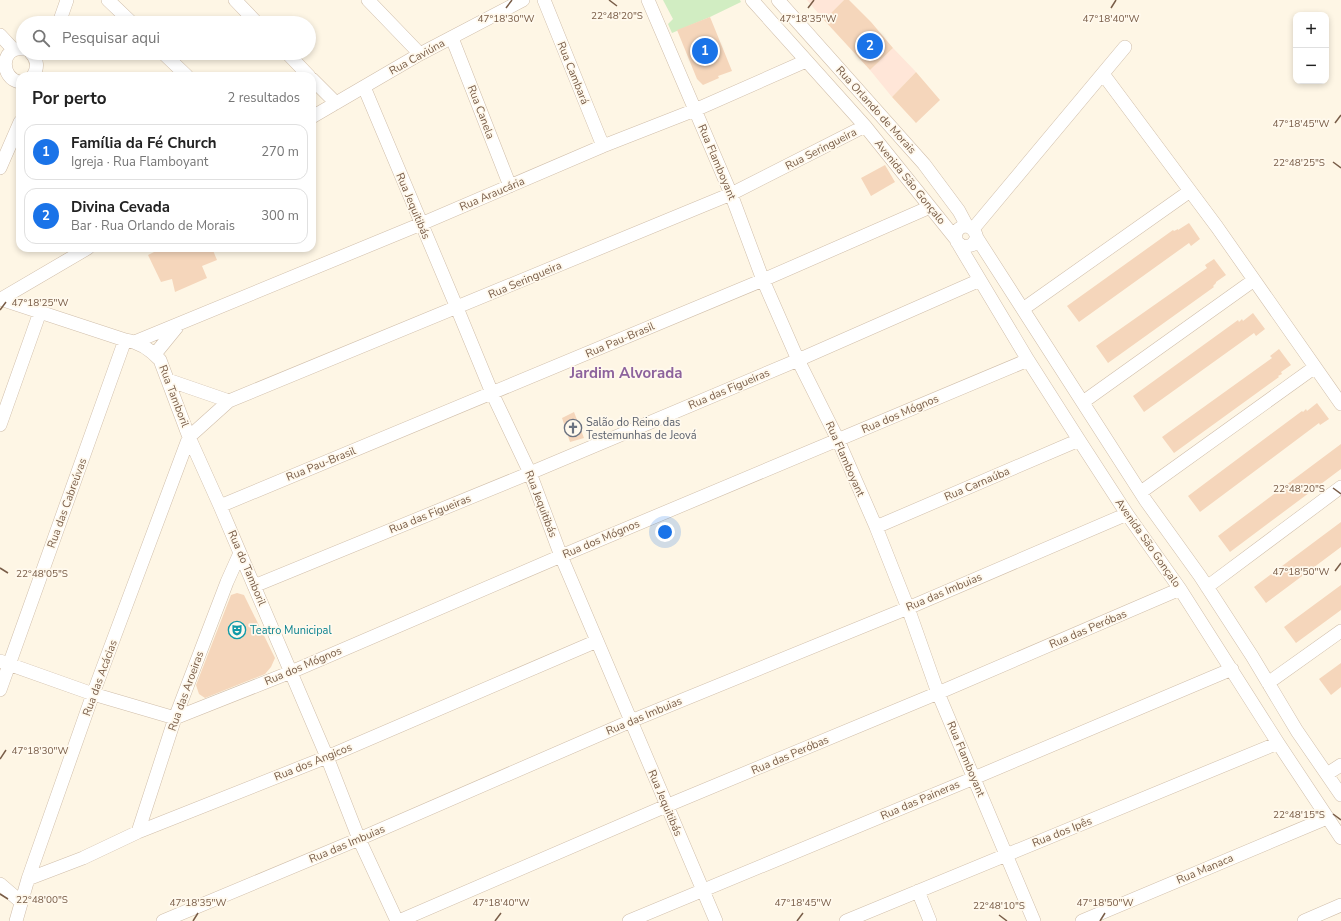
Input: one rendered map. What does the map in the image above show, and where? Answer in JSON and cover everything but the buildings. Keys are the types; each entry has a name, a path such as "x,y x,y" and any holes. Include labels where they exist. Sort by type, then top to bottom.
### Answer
{"street":[{"path":"61,16 67,0"},
{"path":"108,0 125,16"},
{"path":"235,0 250,16"},
{"path":"368,0 420,54"},
{"name":"Rua Caviúna","path":"316,115 420,54 452,38 505,3 523,0"},
{"name":"Rua Cambará","path":"544,0 603,146"},
{"name":"Rua Flamboyant","path":"648,0 731,194 763,280 798,360 838,440 876,527 908,608 938,693 1034,921"},
{"name":"Avenida São Gonçalo","path":"752,0 865,126 957,241 1028,360 1079,440 1127,514 1180,589 1278,743 1341,838"},
{"name":"Rua Orlando de Morais","path":"778,0 924,164 972,231"},
{"path":"0,35 16,47"},
{"name":"Rua Canela","path":"452,38 510,186"},
{"path":"972,231 964,226 957,230 957,241 968,247 972,246 972,231 1126,47"},
{"path":"16,50 8,53 4,61 3,74 16,81"},
{"path":"37,60 37,72"},
{"path":"170,60 183,72"},
{"path":"294,60 305,72"},
{"name":"Rua Araucária","path":"131,340 178,325 421,224 603,146 695,110 806,61"},
{"path":"1103,74 1190,191 1341,404"},
{"path":"316,83 336,103"},
{"name":"Rua Jequitibás","path":"364,87 492,393 530,473 561,556 716,921"},
{"name":"Rua Seringueira","path":"189,437 229,401 731,194 865,126"},
{"path":"0,168 16,131"},
{"path":"1023,309 1190,191"},
{"name":"Rua Pau-Brasil","path":"220,506 763,280 930,208"},
{"name":"Avenida São Gonçalo","path":"972,231 1141,492 1207,587 1297,731 1341,795"},
{"path":"1,299 81,252"},
{"name":"Rua das Figueiras","path":"254,586 530,473 798,360 980,280"},
{"path":"1083,402 1254,280"},
{"name":"Rua Tamboril","path":"1,299 131,340 155,354 160,360 189,437"},
{"path":"0,425 40,312"},
{"name":"Rua Araucária","path":"155,354 178,325"},
{"name":"Rua das Cabreúvas","path":"0,690 5,662 131,340"},
{"name":"Rua dos Mógnos","path":"175,718 290,672 561,556 1028,360"},
{"path":"1141,492 1315,367"},
{"path":"168,380 229,401"},
{"name":"Rua do Tamboril","path":"189,437 327,757 359,839 398,921"},
{"name":"Rua das Acácias","path":"16,921 28,879 94,694 189,437"},
{"name":"Rua Carnaúba","path":"876,527 1079,440"},
{"path":"1207,587 1341,487"},
{"name":"Rua das Imbuias","path":"163,921 359,839 631,721 908,608 1127,514"},
{"name":"Rua das Aroeiras","path":"138,832 175,718 227,582 240,553"},
{"name":"Rua das Peróbas","path":"398,921 1180,589"},
{"path":"1268,683 1341,631"},
{"name":"Rua dos Angicos","path":"28,879 83,858 138,832 327,757 597,641"},
{"path":"5,662 94,694 175,718"},
{"name":"Rua das Paineras","path":"629,921 1232,669"},
{"name":"Rua dos Ipês","path":"846,921 1278,743"},
{"path":"1327,774 1341,765"},
{"name":"Rua Manaca","path":"1082,921 1327,818"},
{"path":"0,884 21,902"},
{"path":"918,891 930,921"},
{"path":"1304,921 1341,905"}],"shaded area":[{"path":"807,0 844,0 824,20"},
{"path":"893,48 916,72 892,97 870,70"}],"green space":[{"path":"663,0 740,0 741,2 672,33 668,24 673,19"}],"place":[{"name":"Divina Cevada","path":"870,46"},
{"name":"Família da Fé Church","path":"705,51"},
{"name":"Salão do Reino das Testemunhas de Jeová","path":"573,428"},
{"name":"Teatro Municipal","path":"237,630"}],"district":[{"name":"Jardim Alvorada","path":"626,373"}]}
